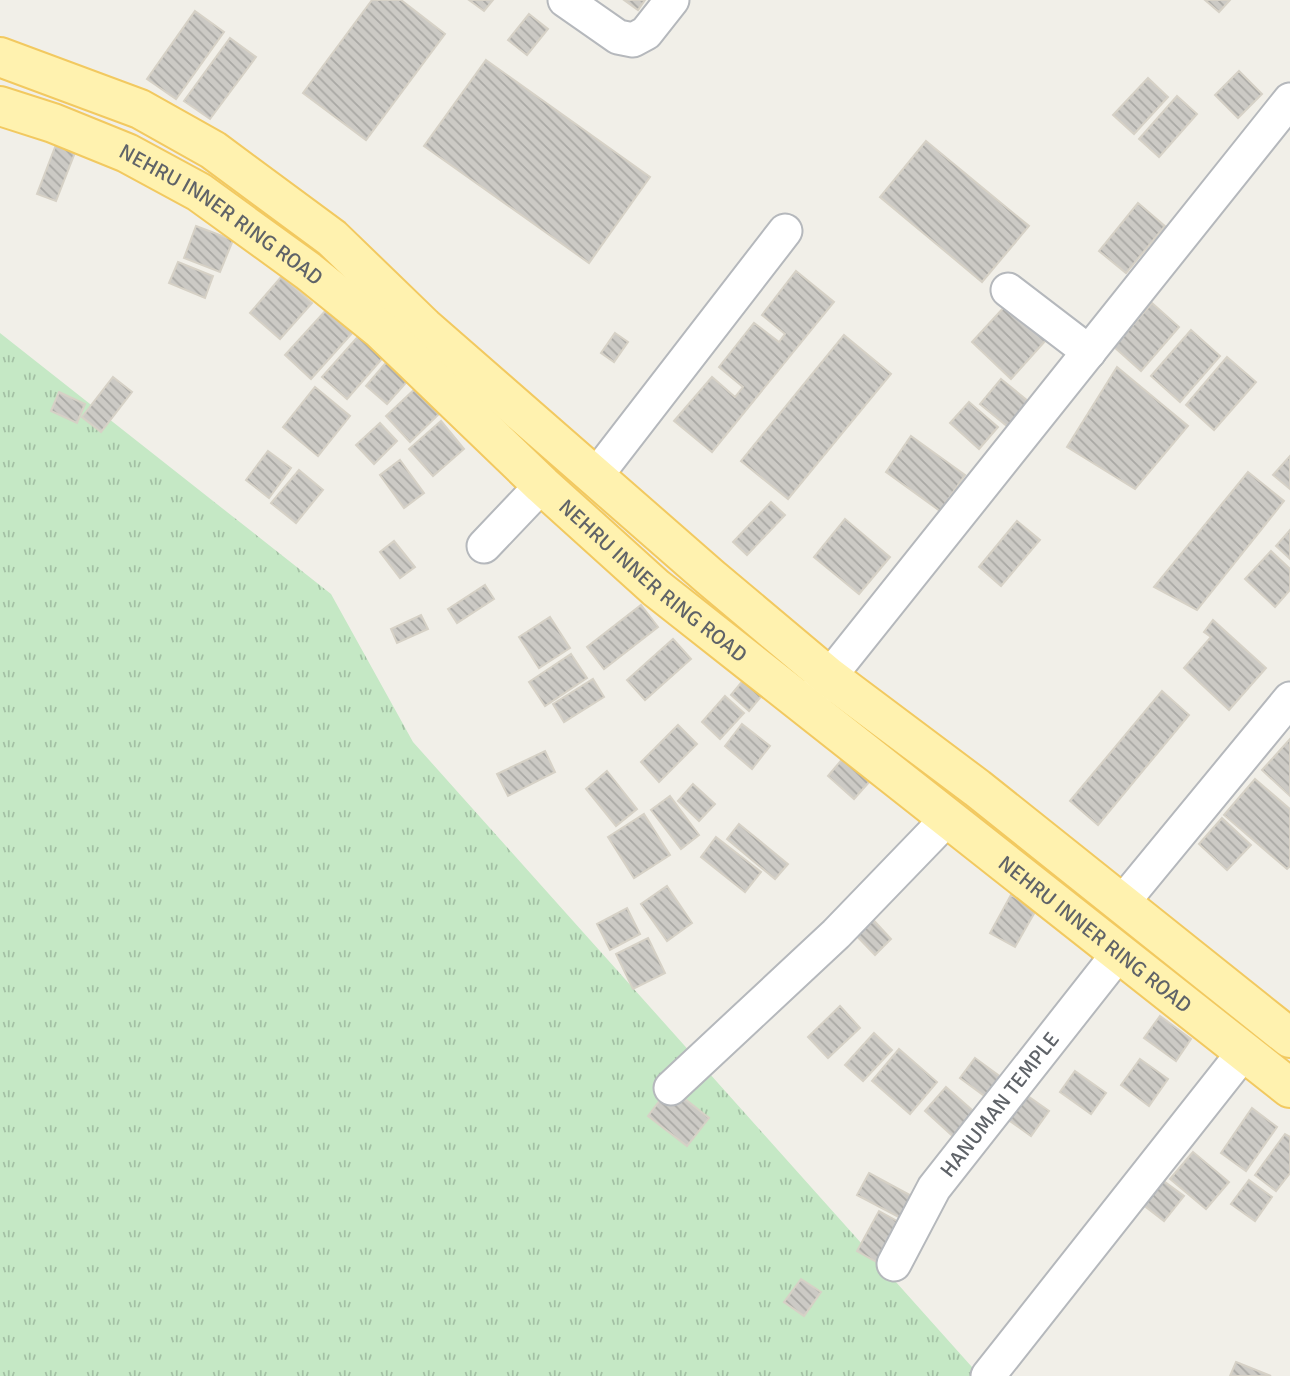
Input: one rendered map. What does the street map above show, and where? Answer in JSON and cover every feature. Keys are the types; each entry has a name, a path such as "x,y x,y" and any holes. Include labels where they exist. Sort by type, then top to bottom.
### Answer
{"main road":[{"name":"NEHRU INNER RING ROAD","path":"0,57 140,109 212,150 332,238 424,327 830,677 977,788 1290,1038"},
{"name":"NEHRU INNER RING ROAD","path":"0,106 53,123 127,153 199,192 308,271 381,330 542,485 656,589 1290,1088"}],"street":[{"path":"565,0 618,37 633,40 646,33 672,0"},
{"path":"806,706 1290,100"},
{"path":"596,477 785,230"},
{"path":"1008,290 1088,352"},
{"path":"484,546 542,485"},
{"path":"1122,903 1290,699"},
{"path":"670,1088 836,934 948,818"},
{"name":"HANUMAN TEMPLE","path":"894,1265 934,1188 1119,954"},
{"path":"988,1376 1244,1052"}],"green space":[{"path":"0,333 331,594 413,742 980,1376 0,1376"}],"building":[{"path":"372,0 401,0 445,34 366,140 303,93"},
{"path":"469,0 493,0 484,11"},
{"path":"624,0 645,0 638,10"},
{"path":"1205,0 1230,0 1219,12"},
{"path":"195,11 224,32 176,99 147,79"},
{"path":"529,14 548,29 527,55 508,40"},
{"path":"230,38 256,57 210,119 184,101"},
{"path":"486,60 650,177 589,263 424,146"},
{"path":"1239,71 1262,94 1238,118 1215,95"},
{"path":"1148,78 1168,97 1134,134 1113,115"},
{"path":"1177,96 1197,114 1159,157 1139,139"},
{"path":"926,141 1029,226 982,282 880,197"},
{"path":"57,142 76,150 56,201 37,194"},
{"path":"1138,203 1165,226 1126,273 1099,251"},
{"path":"196,226 233,240 220,272 184,258"},
{"path":"178,262 213,276 205,298 169,283"},
{"path":"796,271 834,302 712,452 674,421 712,377 735,397 743,387 719,367 754,323 779,342 785,334 762,315"},
{"path":"282,276 312,303 280,339 250,313"},
{"path":"1152,303 1179,327 1141,371 1114,347"},
{"path":"1007,304 1046,340 1011,379 972,342"},
{"path":"328,308 354,331 311,379 285,355"},
{"path":"1191,330 1220,356 1180,402 1151,376"},
{"path":"363,331 387,353 347,399 322,377"},
{"path":"615,333 628,342 614,362 601,353"},
{"path":"844,335 891,374 788,499 741,461"},
{"path":"1227,357 1256,382 1214,430 1186,405"},
{"path":"390,358 411,377 387,404 366,386"},
{"path":"1117,367 1188,426 1135,489 1067,447"},
{"path":"113,377 132,392 101,432 82,417"},
{"path":"1001,379 1034,406 1013,431 980,404"},
{"path":"315,387 350,416 318,456 283,427"},
{"path":"417,387 441,412 410,442 386,416"},
{"path":"59,392 85,404 77,423 51,411"},
{"path":"969,402 998,427 979,449 950,423"},
{"path":"441,421 464,449 433,476 409,449"},
{"path":"380,423 397,441 374,464 356,445"},
{"path":"911,436 965,475 940,511 886,472"},
{"path":"268,451 291,468 269,498 246,480"},
{"path":"1290,456 1290,489 1273,475"},
{"path":"400,460 424,493 404,508 380,475"},
{"path":"299,470 323,490 296,523 271,503"},
{"path":"1248,472 1284,501 1197,610 1154,587"},
{"path":"771,502 785,515 747,555 733,542"},
{"path":"845,519 890,557 859,594 814,557"},
{"path":"1017,521 1040,540 1001,586 979,567"},
{"path":"1290,530 1290,559 1276,546"},
{"path":"394,541 415,567 400,578 380,552"},
{"path":"1271,551 1290,569 1290,590 1275,607 1245,579"},
{"path":"485,585 494,599 457,623 448,609"},
{"path":"641,605 658,627 604,669 587,647"},
{"path":"421,615 428,629 397,643 391,629"},
{"path":"550,617 570,648 539,668 519,637"},
{"path":"1213,620 1266,668 1229,710 1184,668 1211,637 1204,632"},
{"path":"673,639 691,659 645,700 627,680"},
{"path":"571,654 587,678 545,706 529,682"},
{"path":"750,672 768,688 749,711 731,695"},
{"path":"593,679 604,697 564,722 553,704"},
{"path":"1162,691 1189,715 1098,825 1070,801"},
{"path":"725,696 744,713 720,739 702,722"},
{"path":"742,724 770,746 752,769 725,746"},
{"path":"678,725 697,744 659,782 641,762"},
{"path":"1290,739 1290,796 1262,770"},
{"path":"545,751 555,772 508,796 497,774"},
{"path":"844,757 870,781 854,799 828,776"},
{"path":"607,771 637,809 616,826 586,789"},
{"path":"1255,779 1290,809 1290,866 1287,869 1224,815"},
{"path":"693,784 715,804 699,821 678,801"},
{"path":"670,796 699,835 681,849 651,810"},
{"path":"644,814 670,855 634,878 608,837"},
{"path":"1222,818 1251,845 1227,870 1199,844"},
{"path":"739,824 788,864 775,879 727,839"},
{"path":"716,837 761,872 745,892 701,857"},
{"path":"667,886 692,923 667,941 641,904"},
{"path":"1011,895 1036,910 1015,947 990,933"},
{"path":"627,908 640,934 610,950 597,924"},
{"path":"866,912 891,939 875,955 849,928"},
{"path":"648,938 665,973 633,989 616,954"},
{"path":"840,1006 860,1028 828,1058 808,1037"},
{"path":"1160,1016 1191,1039 1176,1061 1144,1038"},
{"path":"874,1033 892,1050 863,1081 845,1065"},
{"path":"899,1049 937,1082 910,1114 872,1081"},
{"path":"975,1058 1009,1083 994,1103 960,1078"},
{"path":"1140,1059 1168,1079 1149,1106 1121,1085"},
{"path":"1075,1071 1106,1093 1091,1114 1060,1092"},
{"path":"670,1087 709,1118 687,1146 648,1116"},
{"path":"946,1087 979,1116 957,1140 925,1111"},
{"path":"1025,1094 1049,1111 1031,1136 1007,1119"},
{"path":"1252,1108 1277,1127 1246,1171 1221,1153"},
{"path":"1285,1134 1290,1137 1290,1173 1276,1191 1255,1175"},
{"path":"1193,1152 1229,1182 1206,1209 1170,1179"},
{"path":"869,1173 919,1200 908,1222 857,1195"},
{"path":"1161,1179 1184,1196 1164,1221 1142,1204"},
{"path":"1249,1180 1272,1197 1255,1221 1231,1204"},
{"path":"879,1211 904,1225 882,1265 857,1251"},
{"path":"801,1279 821,1292 804,1316 784,1302"},
{"path":"1236,1362 1271,1376 1230,1376"}]}
